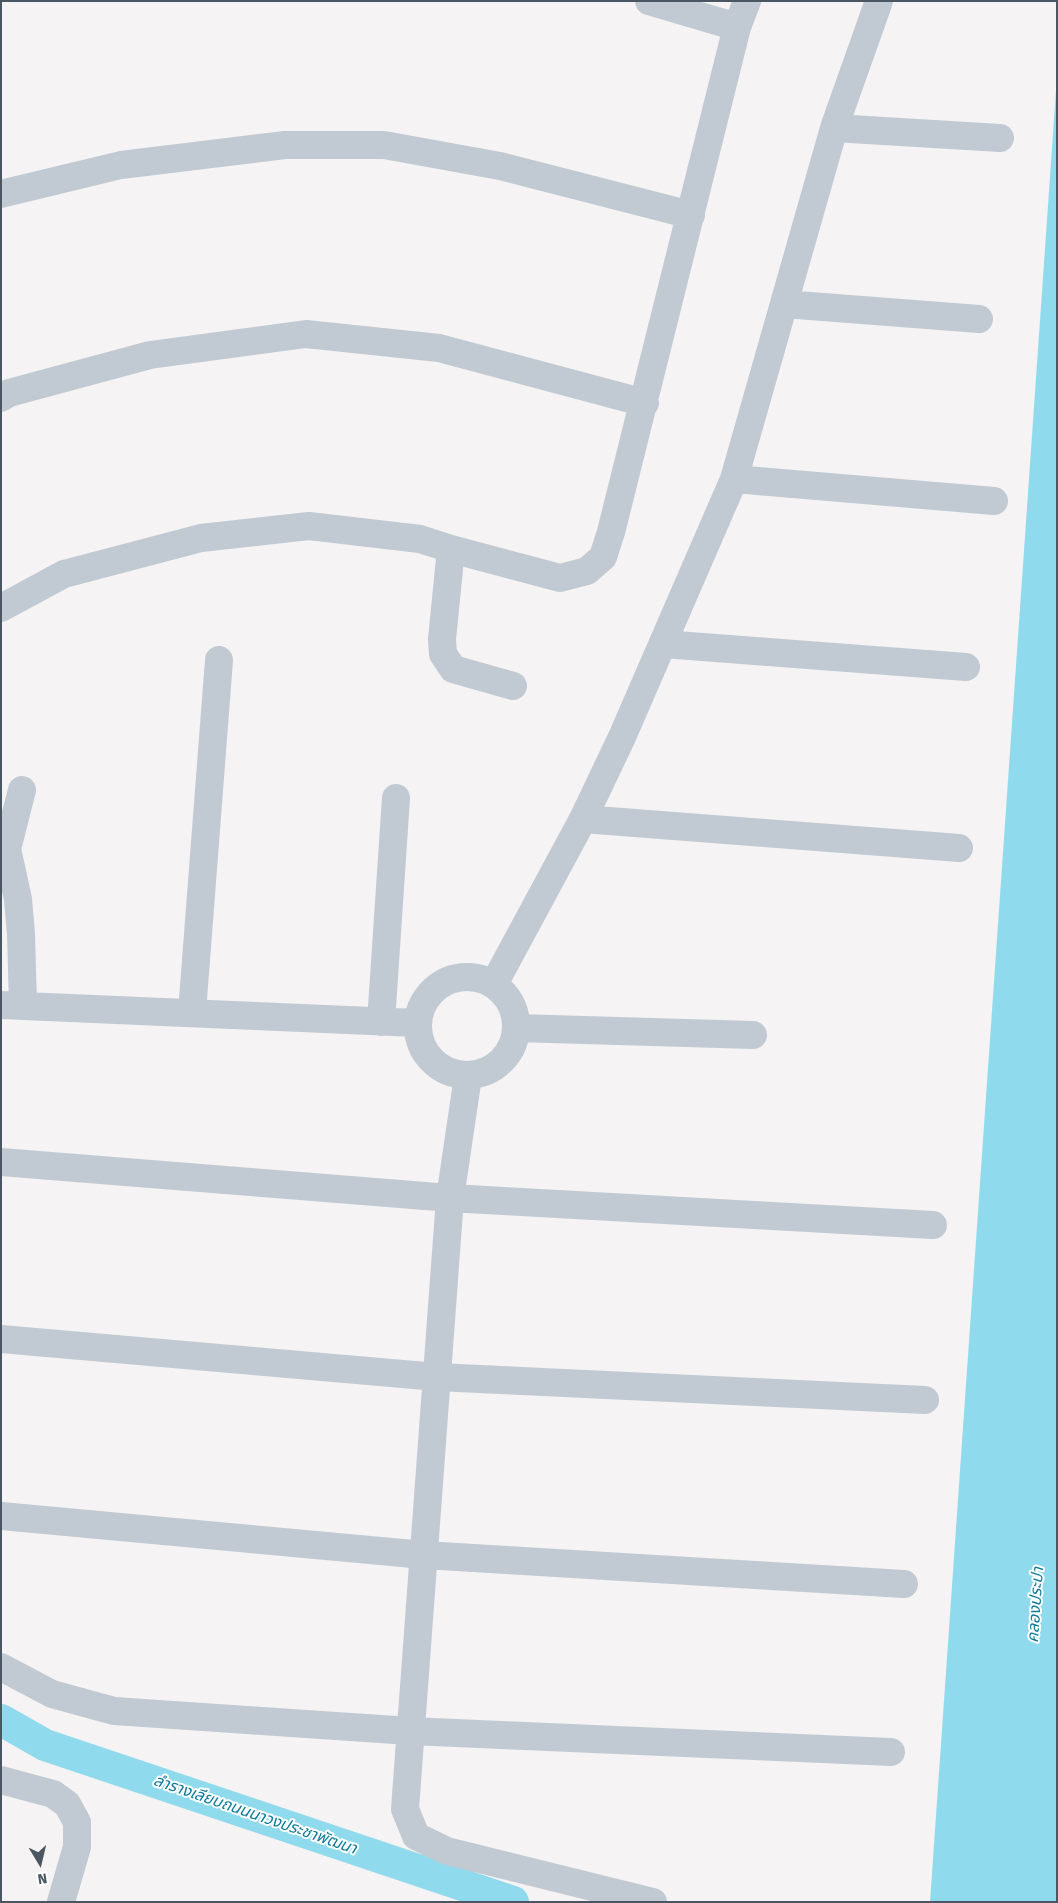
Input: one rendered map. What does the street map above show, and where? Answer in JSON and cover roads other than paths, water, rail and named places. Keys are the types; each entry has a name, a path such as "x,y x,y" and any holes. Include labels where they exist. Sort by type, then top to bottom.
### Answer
{"street":[{"path":"648,1 737,26"},
{"path":"1,608 64,574 201,538 309,526 420,539 560,578 587,571 603,557 611,532 737,26 747,1"},
{"path":"494,984 583,819 622,737 734,479 834,128 879,1"},
{"path":"834,128 1000,138"},
{"path":"1,194 121,165 285,145 384,145 500,166 691,215"},
{"path":"784,304 979,318"},
{"path":"1,398 9,393 150,355 306,334 439,348 644,402"},
{"path":"734,479 994,501"},
{"path":"451,549 442,640 443,654 453,669 513,686"},
{"path":"663,644 966,667"},
{"path":"192,1012 219,660"},
{"path":"22,790 4,853 18,899 21,934 12,1005 417,1023"},
{"path":"381,1022 396,798"},
{"path":"583,819 959,848"},
{"path":"461,978 478,978 494,984 511,1003 517,1028 513,1046 502,1062 486,1072 468,1076 442,1069 423,1050 417,1023 421,1007 431,993 444,983 461,978"},
{"path":"517,1028 753,1035"},
{"path":"468,1076 450,1198 405,1808 416,1836 447,1851 653,1902"},
{"path":"1,1162 450,1198 933,1225"},
{"path":"1,1339 437,1377 926,1400"},
{"path":"1,1516 424,1555 904,1584"},
{"path":"1,1667 52,1694 114,1710 410,1731 891,1752"},
{"path":"1,1780 53,1794 67,1804 76,1822 77,1847 61,1902"}],"water":[{"name":"คลองประปา","path":"1057,76 1057,1902 930,1902"}],"waterway":[{"name":"ลำรางเลียบถนนนาวงประชาพัฒนา","path":"1,1720 45,1745 513,1902"}]}
